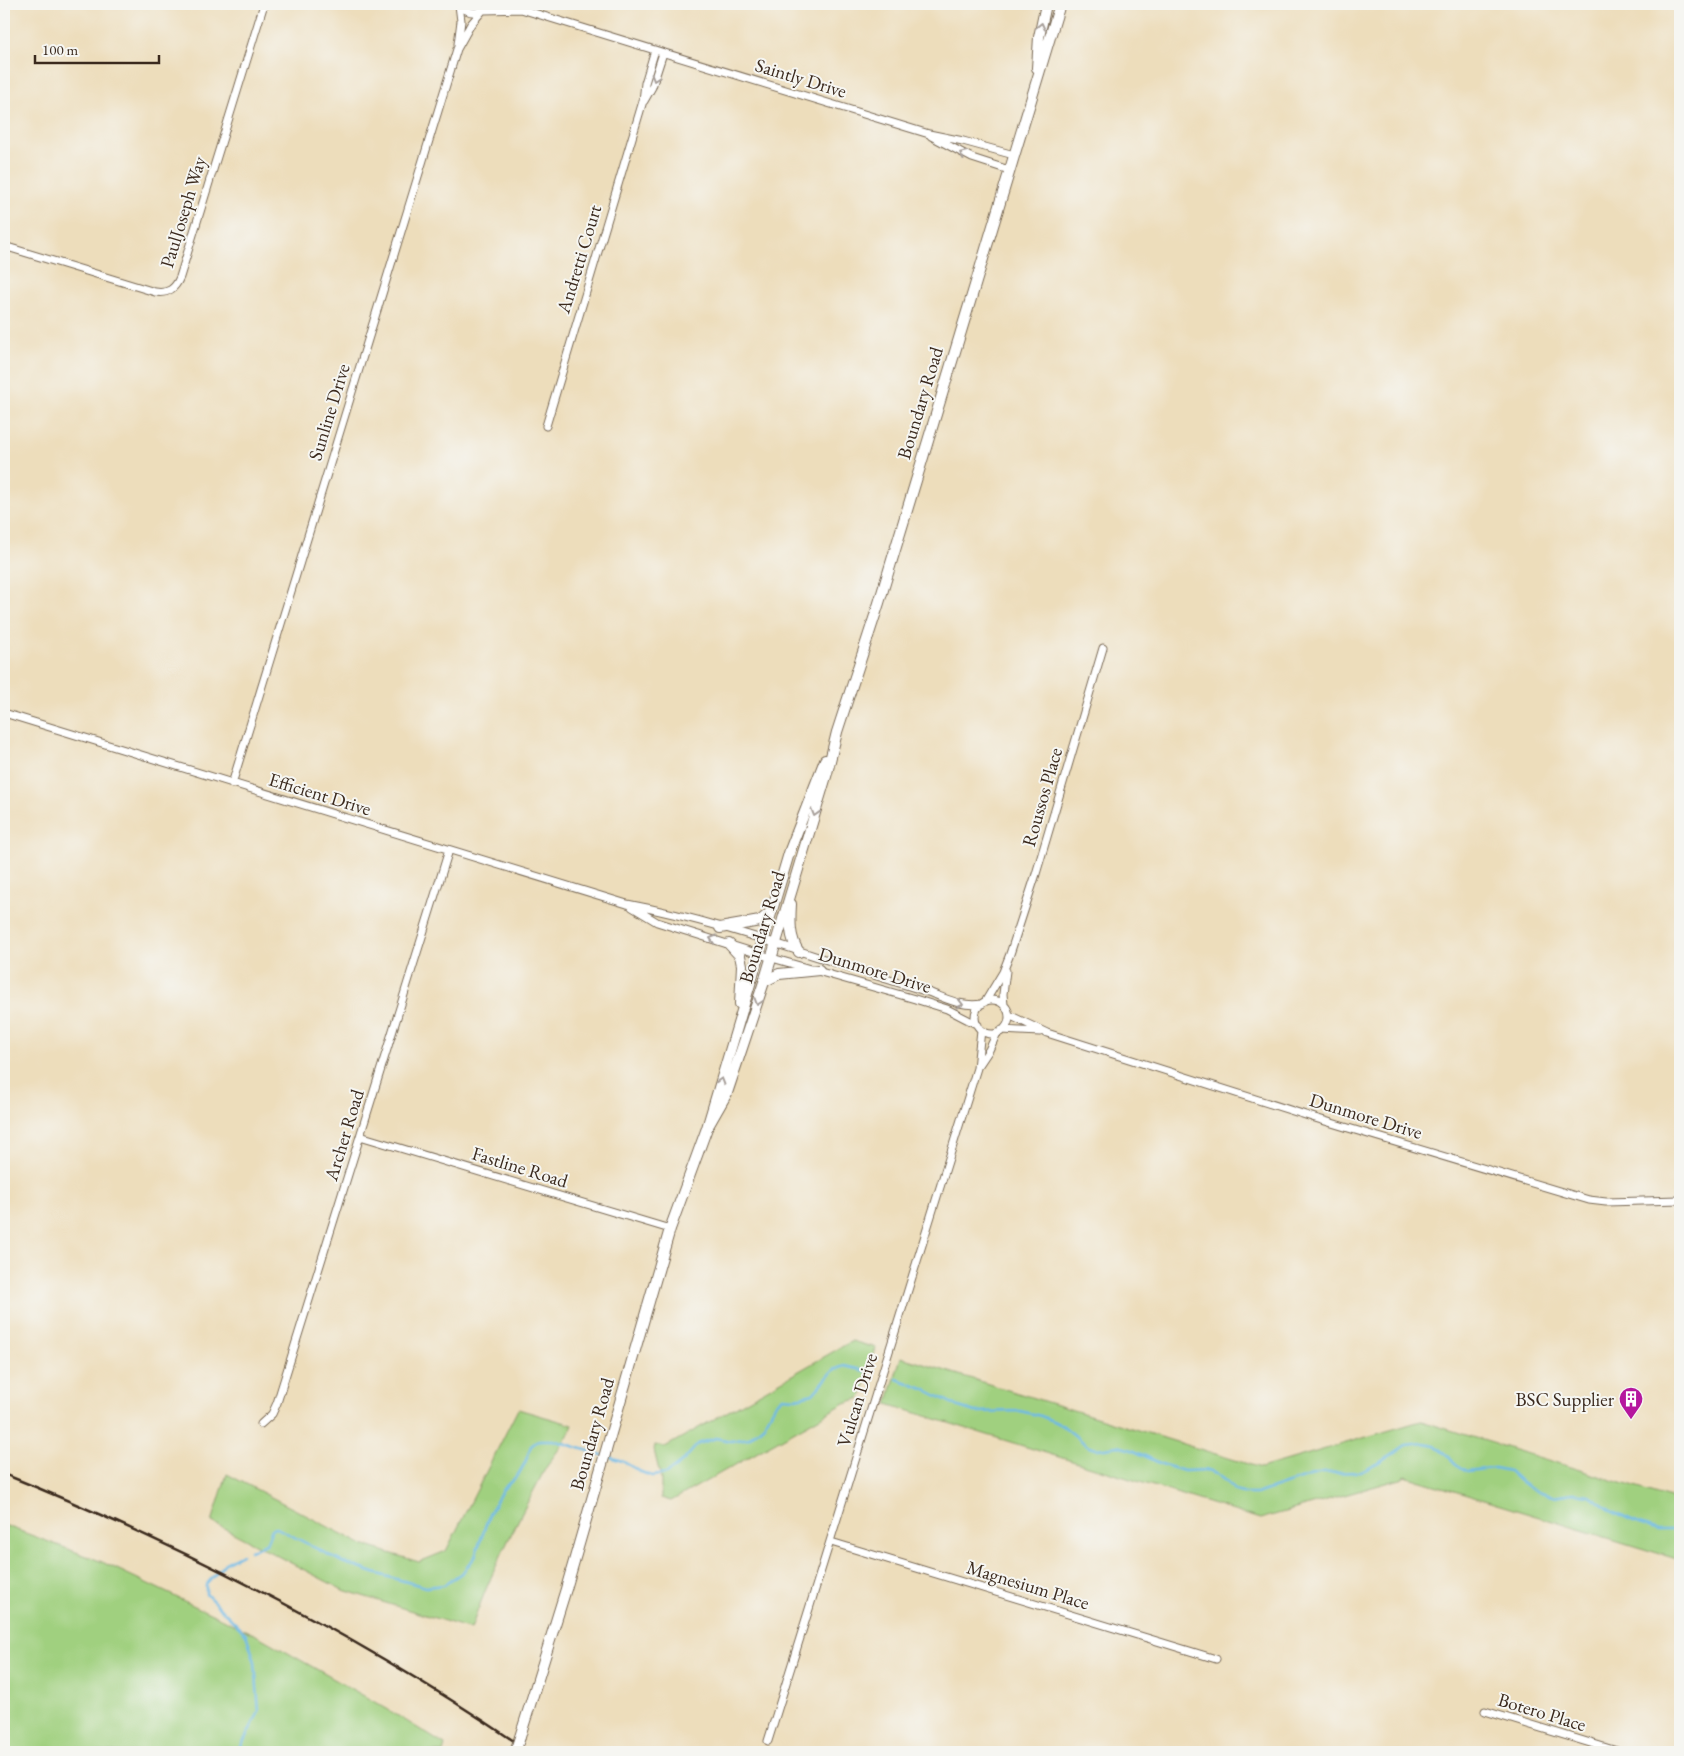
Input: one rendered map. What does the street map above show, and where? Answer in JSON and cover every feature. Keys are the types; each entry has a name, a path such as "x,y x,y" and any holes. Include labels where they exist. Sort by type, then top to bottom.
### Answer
{"main road":[{"name":"Boundary Road","path":"1035,84 1039,37 1046,4"},
{"name":"Boundary Road","path":"515,1752 566,1589 670,1229 707,1128 790,850 837,732 879,603 1060,4"},
{"name":"Boundary Road","path":"707,1128 727,1093 765,981 825,781 837,732"},
{"path":"793,883 790,919 794,945 799,952"},
{"path":"720,928 760,921 772,911"},
{"path":"729,944 740,956 742,965 738,1025"},
{"path":"765,981 779,974 819,970"}],"street":[{"name":"PaulJoseph Way","path":"4,246 155,292 163,293 176,286 264,4"},
{"name":"Sunline Drive","path":"232,784 457,49 461,21 459,4"},
{"name":"Saintly Drive","path":"459,4 468,12 476,13 483,10 521,9"},
{"name":"Sunline Drive","path":"457,49 471,24 490,4"},
{"name":"Saintly Drive","path":"513,4 521,9 929,134 964,141 1014,155"},
{"path":"643,101 645,83 655,50"},
{"path":"643,101 652,87 663,52"},
{"name":"Andretti Court","path":"546,426 643,101"},
{"name":"Saintly Drive","path":"929,134 950,148 972,158 1009,170"},
{"name":"Roussos Place","path":"984,1003 1003,972 1010,954 1036,874 1103,648"},
{"name":"Efficient Drive","path":"4,713 626,904 659,910 764,941"},
{"name":"Archer Road","path":"261,1424 272,1414 277,1403 449,850"},
{"name":"Efficient Drive","path":"626,904 657,922 760,954"},
{"name":"Dunmore Drive","path":"764,941 928,992 959,1004 970,1006 984,1003"},
{"name":"Dunmore Drive","path":"760,954 939,1006 980,1028"},
{"name":"Roussos Place","path":"1004,1005 1004,978 1010,954"},
{"path":"995,1001 1004,1005 1009,1015 1006,1026 1000,1032 992,1034 980,1028 976,1021 977,1011 984,1003 995,1001"},
{"name":"Dunmore Drive","path":"1009,1015 1047,1033 1315,1118 1589,1200 1606,1202 1680,1200"},
{"name":"Vulcan Drive","path":"768,1741 977,1068 980,1028"},
{"name":"Dunmore Drive","path":"1000,1032 1026,1030 1047,1033"},
{"name":"Vulcan Drive","path":"977,1068 1000,1032"},
{"name":"Fastline Road","path":"360,1136 670,1229"},
{"name":"Magnesium Place","path":"831,1542 1216,1659"},
{"name":"Botero Place","path":"1484,1711 1620,1752"}],"green space":[{"path":"852,1341 876,1348 861,1398 845,1403 671,1501 661,1498 661,1479 654,1450 655,1445 665,1447"},
{"path":"901,1357 1261,1468 1421,1421 1680,1501 1680,1560 1405,1476 1404,1478 1260,1519 887,1404"},
{"path":"518,1409 573,1425 567,1438 543,1473 513,1531 486,1589 471,1629 343,1590 212,1522 227,1474 363,1545 419,1562 446,1551"},
{"path":"4,1525 100,1561 258,1636 387,1709 445,1745 443,1752 4,1752"}],"waterway":[{"path":"607,1456 622,1461 652,1476 666,1474 683,1461 698,1444 716,1438 731,1441 749,1438 764,1425 776,1403 783,1397 796,1398 813,1394 834,1370 844,1366 866,1371"},
{"path":"897,1379 926,1390 959,1407 975,1412 1020,1411 1041,1416 1062,1425 1089,1447 1097,1449 1118,1446 1184,1471 1208,1470 1216,1473 1236,1491 1245,1494 1256,1494 1323,1473 1361,1472 1379,1463 1406,1445 1424,1443 1435,1445 1456,1464 1467,1471 1494,1468 1509,1471 1536,1492 1553,1496 1574,1493 1589,1495 1616,1514 1634,1522 1658,1530 1680,1530"},
{"path":"250,1551 266,1544 272,1529 277,1528 342,1562 374,1573 426,1587 444,1585 463,1572 475,1557 490,1512 503,1489 518,1475 531,1446 539,1440 553,1440 602,1455"},
{"path":"238,1752 259,1712 255,1662 246,1634 206,1594 206,1585 225,1563 242,1554"}],"railway":[{"path":"4,1474 140,1533 274,1599 340,1634 405,1672 530,1752"}],"place":[{"name":"BSC Supplier","path":"1631,1420"}]}
